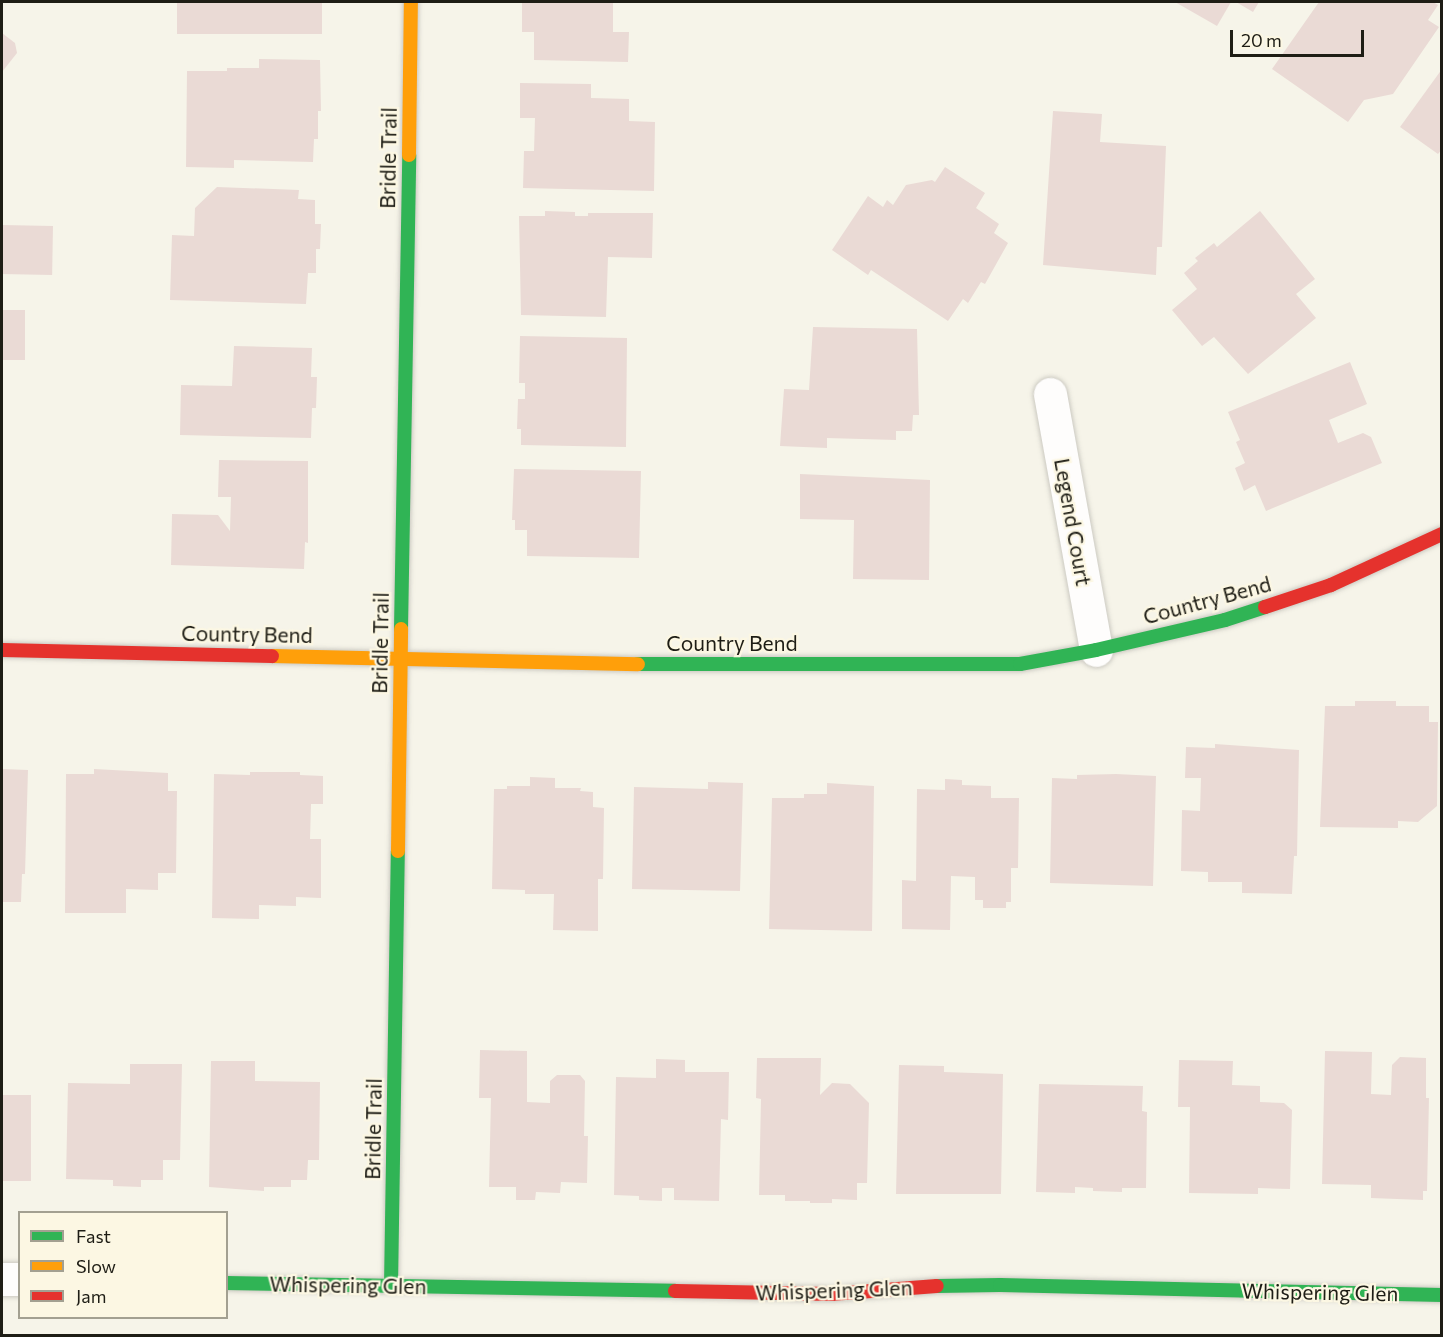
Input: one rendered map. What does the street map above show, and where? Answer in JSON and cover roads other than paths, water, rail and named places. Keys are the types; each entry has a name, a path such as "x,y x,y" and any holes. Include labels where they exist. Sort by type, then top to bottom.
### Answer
{"street":[{"name":"Bridle Trail","path":"391,1286 411,2"},
{"name":"Legend Court","path":"1050,394 1096,650"},
{"name":"Country Bend","path":"2,650 708,665 1020,664 1096,650 1225,620 1331,585 1442,534"},
{"path":"2,1279 18,1279"},
{"name":"Whispering Glen","path":"228,1283 831,1294 912,1287 1000,1285 1442,1295"}]}
